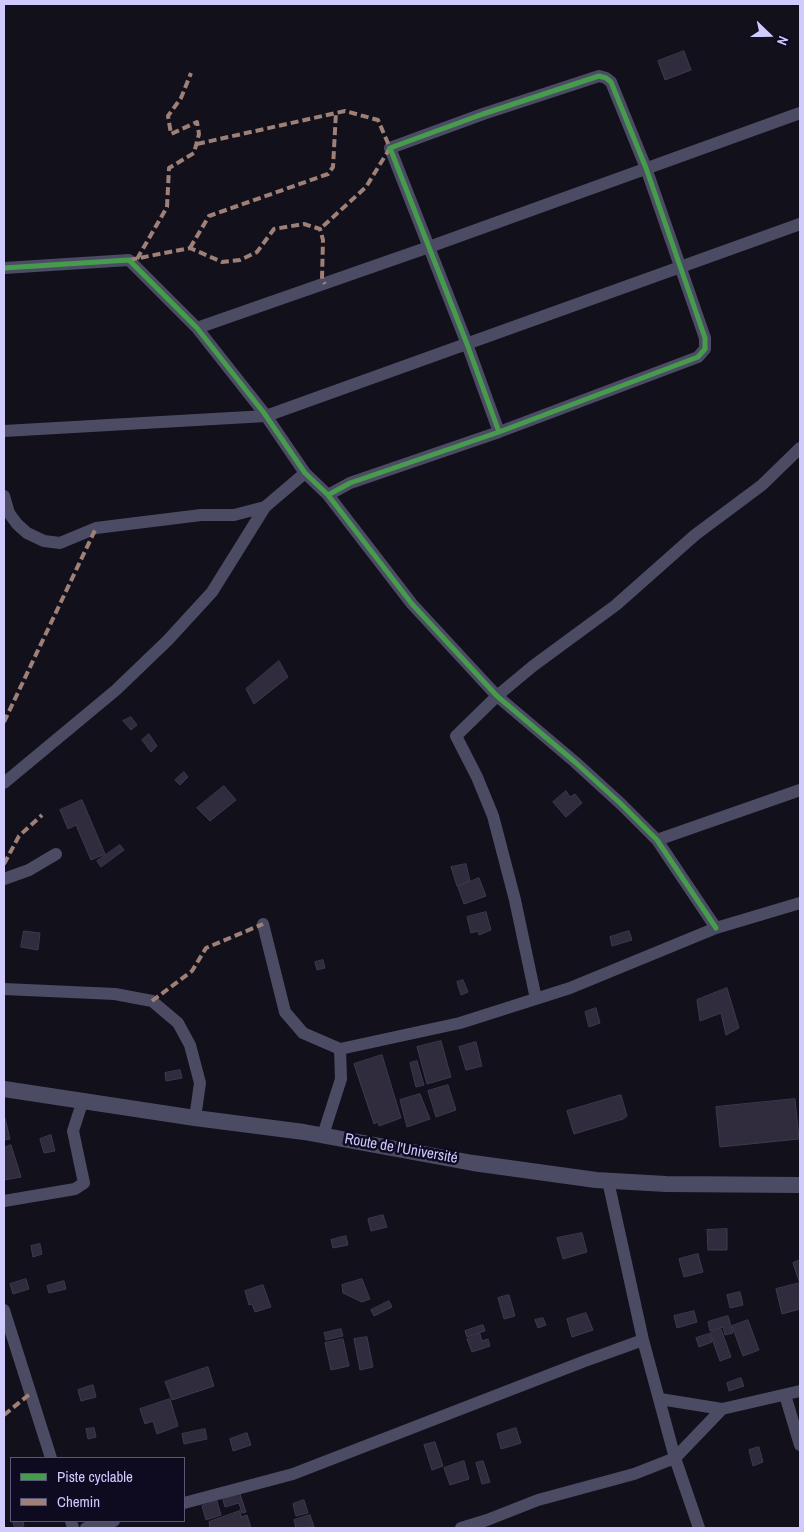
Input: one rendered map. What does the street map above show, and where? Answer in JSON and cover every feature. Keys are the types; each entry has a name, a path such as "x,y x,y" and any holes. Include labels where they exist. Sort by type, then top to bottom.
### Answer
{"street":[{"path":"328,495 350,483 499,432 698,357 705,349 705,338 646,168 611,82 606,78 599,76 390,148 467,344 499,432"},
{"path":"197,328 429,248 800,113"},
{"path":"4,431 266,416 800,224"},
{"path":"4,268 129,260 197,328 266,416 305,473 328,495 412,604 497,696 575,762 657,840 716,928"},
{"path":"536,999 515,900 493,816 477,777 456,736 497,696 533,666 616,605 695,535 762,485 800,448"},
{"path":"4,783 116,690 168,640 212,592 266,507 305,473"},
{"path":"4,496 9,513 27,533 44,542 60,543 96,528 201,516 234,515 266,507"},
{"path":"657,840 800,790"},
{"path":"4,879 29,870 56,854"},
{"path":"263,924 285,1012 303,1032 340,1049 460,1023 536,999 570,988 716,928 800,903"},
{"path":"4,989 115,994 152,1001 178,1023 190,1045 200,1083 195,1118"},
{"path":"323,1135 341,1079 340,1049"},
{"name":"Route de l'Université","path":"4,1089 323,1135 473,1163 608,1181 666,1184 800,1185"},
{"path":"4,1201 75,1189 84,1183 73,1131 83,1100"},
{"path":"608,1181 643,1340 675,1458 699,1528"},
{"path":"4,1310 51,1457"},
{"path":"185,1503 293,1474 643,1340"},
{"path":"660,1399 722,1410 800,1391"},
{"path":"785,1395 800,1446"},
{"path":"461,1528 538,1500 634,1474 675,1458 722,1410"},
{"path":"86,1528 110,1522"}],"building":[{"path":"684,51 691,70 665,80 658,61"},
{"path":"279,661 288,677 254,704 246,689"},
{"path":"131,717 137,725 131,730 123,721"},
{"path":"149,734 157,746 151,752 142,740"},
{"path":"184,772 188,777 180,785 175,780"},
{"path":"224,786 236,800 210,821 197,808"},
{"path":"566,791 570,797 575,794 582,803 566,817 553,802"},
{"path":"82,800 105,854 91,860 76,825 68,829 60,810"},
{"path":"120,845 124,850 101,867 97,861"},
{"path":"466,864 470,881 457,886 451,867"},
{"path":"479,878 486,896 464,904 458,887"},
{"path":"486,912 491,930 479,935 478,931 471,933 467,917"},
{"path":"24,931 40,933 38,950 21,947"},
{"path":"629,931 632,940 612,946 610,937"},
{"path":"323,960 325,968 317,970 315,962"},
{"path":"463,980 468,992 461,995 457,982"},
{"path":"727,988 739,1028 726,1035 721,1013 700,1021 697,1000"},
{"path":"596,1008 600,1023 589,1027 585,1012"},
{"path":"441,1041 451,1077 427,1084 417,1047"},
{"path":"476,1042 482,1066 466,1070 459,1047"},
{"path":"382,1055 401,1118 379,1126 378,1122 374,1124 354,1064"},
{"path":"417,1061 424,1085 416,1087 410,1063"},
{"path":"180,1070 182,1078 166,1081 165,1073"},
{"path":"448,1085 456,1110 436,1117 428,1091"},
{"path":"420,1094 430,1119 407,1127 400,1100"},
{"path":"621,1095 627,1116 623,1119 574,1134 567,1111"},
{"path":"795,1099 799,1139 720,1147 716,1107"},
{"path":"4,1118 10,1139 4,1140"},
{"path":"51,1135 55,1151 44,1153 40,1139"},
{"path":"11,1145 21,1177 4,1180 4,1148"},
{"path":"383,1215 387,1227 371,1231 368,1219"},
{"path":"727,1229 727,1250 708,1250 707,1230"},
{"path":"582,1233 587,1252 563,1259 557,1238"},
{"path":"346,1236 348,1245 333,1248 331,1240"},
{"path":"40,1244 42,1254 33,1257 31,1246"},
{"path":"698,1254 703,1272 684,1277 679,1259"},
{"path":"800,1260 800,1284 793,1263"},
{"path":"26,1279 29,1289 13,1294 10,1284"},
{"path":"362,1279 370,1299 362,1302 343,1293 342,1285"},
{"path":"64,1281 66,1289 49,1293 47,1286"},
{"path":"800,1283 800,1309 782,1314 776,1289"},
{"path":"263,1285 271,1307 255,1312 252,1304 249,1305 245,1291"},
{"path":"740,1292 743,1305 730,1308 727,1295"},
{"path":"509,1295 515,1316 504,1319 498,1298"},
{"path":"389,1301 392,1307 374,1316 371,1310"},
{"path":"694,1311 697,1322 677,1328 674,1316"},
{"path":"586,1313 593,1330 572,1337 567,1319"},
{"path":"728,1316 733,1333 725,1335 723,1327 710,1331 708,1322"},
{"path":"543,1318 546,1325 538,1328 535,1320"},
{"path":"748,1320 759,1350 743,1356 732,1326"},
{"path":"483,1325 485,1331 467,1337 465,1331"},
{"path":"341,1329 343,1336 326,1340 324,1333"},
{"path":"721,1329 731,1357 720,1361 710,1333"},
{"path":"480,1334 482,1341 488,1339 490,1346 472,1352 467,1339"},
{"path":"709,1334 712,1342 699,1347 696,1338"},
{"path":"367,1337 373,1367 360,1370 354,1339"},
{"path":"343,1339 349,1366 331,1370 325,1343"},
{"path":"208,1367 214,1386 172,1400 165,1382"},
{"path":"741,1378 744,1386 729,1391 727,1383"},
{"path":"93,1385 96,1397 81,1401 78,1390"},
{"path":"170,1399 178,1426 157,1434 153,1421 145,1424 140,1409"},
{"path":"94,1428 96,1437 88,1439 86,1429"},
{"path":"516,1428 521,1443 501,1449 497,1434"},
{"path":"205,1429 207,1439 184,1444 182,1434"},
{"path":"247,1433 251,1445 233,1451 230,1439"},
{"path":"435,1442 443,1466 432,1470 424,1445"},
{"path":"759,1447 763,1462 753,1466 749,1450"},
{"path":"464,1461 469,1479 450,1485 444,1468"},
{"path":"483,1461 490,1482 482,1484 476,1463"},
{"path":"240,1494 246,1512 242,1513 239,1503 225,1507 223,1500"},
{"path":"304,1500 308,1513 296,1516 293,1504"},
{"path":"217,1501 221,1515 206,1520 202,1506"},
{"path":"240,1511 241,1517 247,1515 251,1528 210,1528 209,1522"},
{"path":"310,1515 314,1527 296,1528 294,1520"},
{"path":"13,1522 23,1522 24,1526 15,1528"}],"marked path":[{"path":"137,259 167,207 169,168 194,153 199,134 197,122 171,134 168,116 181,98 191,73"},
{"path":"197,144 345,111 378,120 390,148 366,187 320,229"},
{"path":"190,248 209,216 328,174 333,167 336,112"},
{"path":"129,260 190,248 222,262 240,260 257,252 274,229 304,224 320,229 323,240 322,279 325,284"},
{"path":"4,722 96,528"},
{"path":"4,864 19,836 42,815"},
{"path":"152,1001 192,971 206,948 263,924"},
{"path":"4,1415 31,1393"}],"cycle path":[{"path":"328,495 350,483 499,432 698,357 705,349 705,338 646,168 611,82 606,78 599,76 483,114 390,148 467,344 499,432"},
{"path":"4,268 129,260 197,328 264,413 305,473 328,495 412,604 497,696 575,762 657,840 716,928"}]}
